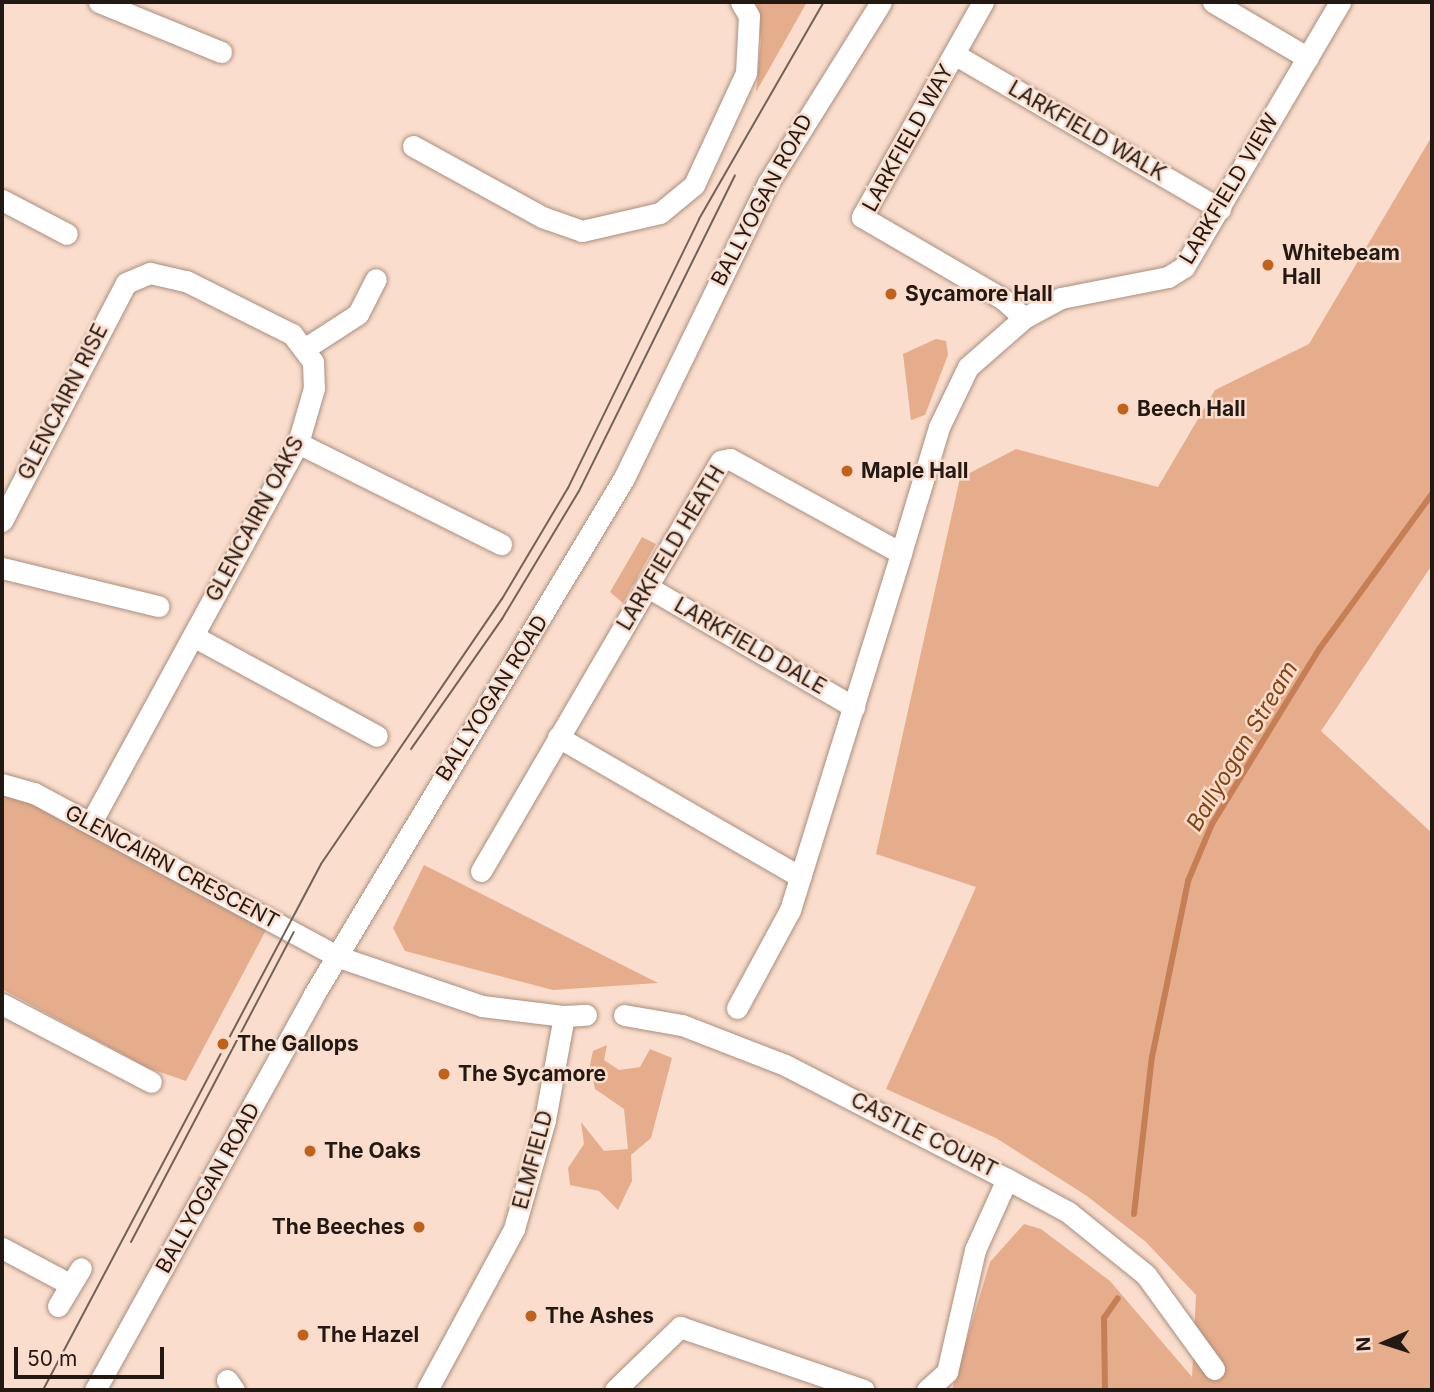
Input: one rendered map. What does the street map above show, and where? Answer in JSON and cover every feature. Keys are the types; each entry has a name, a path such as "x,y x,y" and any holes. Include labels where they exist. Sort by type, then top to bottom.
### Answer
{"street":[{"path":"99,2 221,52"},
{"path":"413,146 542,216 582,231 660,212 694,185 746,73 749,16 741,2"},
{"name":"BALLYOGAN ROAD","path":"95,1390 339,957 624,478 768,183 881,2"},
{"name":"LARKFIELD WAY","path":"984,2 862,217 1003,299 1024,318"},
{"path":"1213,2 1308,58"},
{"name":"LARKFIELD VIEW","path":"1024,318 1090,288 1180,272 1220,209 1340,2"},
{"name":"LARKFIELD WALK","path":"954,54 1220,209"},
{"path":"2,200 67,234"},
{"name":"GLENCAIRN RISE","path":"2,521 126,283 150,273 186,281 292,334 304,349"},
{"path":"304,349 358,314 376,279"},
{"path":"737,1008 783,928 952,395 968,367 1024,318"},
{"name":"GLENCAIRN OAKS","path":"91,822 298,443 314,388 313,362 304,349"},
{"path":"298,443 501,544"},
{"name":"LARKFIELD HEATH","path":"481,871 646,586 726,459 901,553"},
{"path":"2,568 158,606"},
{"name":"LARKFIELD DALE","path":"646,586 854,707"},
{"path":"193,636 377,736"},
{"path":"558,737 800,877"},
{"name":"GLENCAIRN CRESCENT","path":"2,784 91,822 339,957"},
{"path":"339,957 472,1004 564,1016 586,1015"},
{"path":"2,1004 151,1082"},
{"name":"CASTLE COURT","path":"624,1015 682,1025 755,1053 1007,1179 975,1250 947,1372 927,1390"},
{"name":"ELMFIELD","path":"427,1390 514,1229 545,1120 564,1016"},
{"path":"1007,1179 1083,1223 1146,1275 1214,1369"},
{"path":"2,1248 76,1276 58,1306"},
{"path":"615,1390 680,1327 769,1363 864,1390"}],"shaded area":[{"path":"757,2 807,2 756,92 761,41"},
{"path":"1432,136 1432,565 1321,731 1432,833 1432,1390 952,1390 990,1262 1024,1224 1041,1229 1110,1281 1192,1377 1196,1295 1146,1242 1087,1196 996,1138 886,1089 976,887 876,854 960,478 1016,449 1158,487 1215,390 1309,344"},
{"path":"936,339 946,341 948,355 925,415 911,420 903,354"},
{"path":"642,537 656,544 623,603 610,592"},
{"path":"2,795 33,803 266,930 186,1081 148,1068 2,989"},
{"path":"424,865 658,983 553,990 405,951 393,928"},
{"path":"607,1045 604,1060 619,1070 640,1067 650,1049 672,1058 651,1138 631,1155 632,1181 618,1210 599,1191 570,1185 568,1168 584,1144 581,1122 604,1151 628,1149 624,1109 595,1089 590,1065 593,1051"}],"waterway":[{"name":"Ballyogan Stream","path":"1134,1214 1152,1057 1188,881 1212,824 1320,648 1432,494"},
{"name":"Ballyogan Stream","path":"1105,1390 1104,1318 1118,1298"}],"tram line":[{"path":"43,1390 321,864 502,599 568,488 699,219 824,2"},
{"path":"411,749 502,619 579,491 735,175"},
{"path":"131,1242 294,932"}],"place":[{"name":"Whitebeam Hall","path":"1268,265"},
{"name":"Sycamore Hall","path":"891,294"},
{"name":"Beech Hall","path":"1123,409"},
{"name":"Maple Hall","path":"847,471"},
{"name":"The Gallops","path":"223,1044"},
{"name":"The Sycamore","path":"444,1074"},
{"name":"The Oaks","path":"310,1151"},
{"name":"The Beeches","path":"419,1227"},
{"name":"The Ashes","path":"531,1316"},
{"name":"The Hazel","path":"303,1335"}]}
